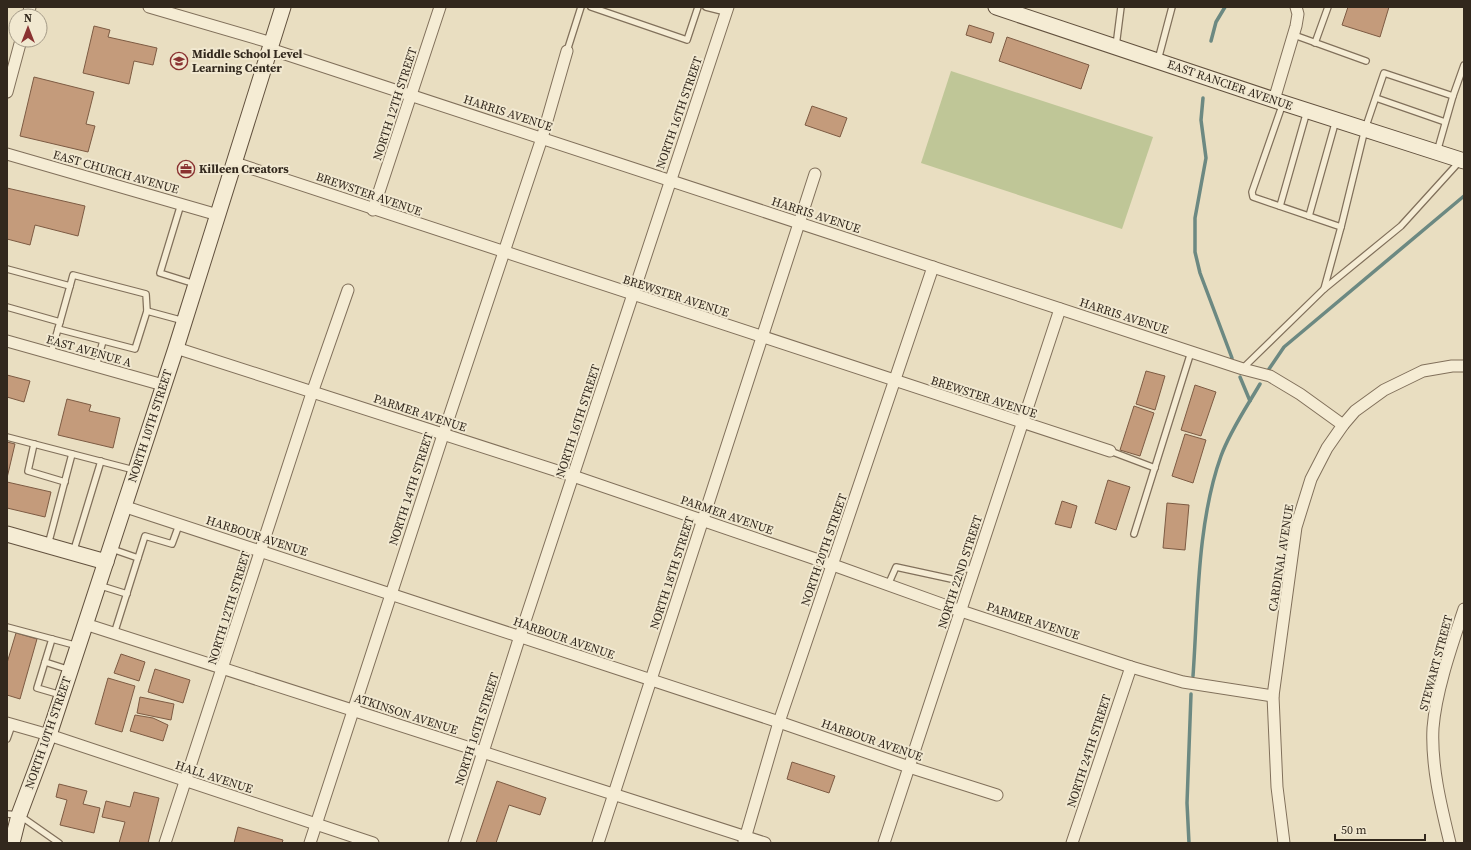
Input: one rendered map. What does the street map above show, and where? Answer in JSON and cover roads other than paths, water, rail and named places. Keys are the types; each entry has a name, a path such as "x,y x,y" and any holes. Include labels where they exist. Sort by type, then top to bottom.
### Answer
{"street":[{"name":"HARRIS AVENUE","path":"149,7 271,46 412,96 799,224 1242,369 1270,376 1300,394 1344,425"},
{"name":"NORTH 10TH STREET","path":"12,843 13,814 48,735 70,670 176,348 283,7"},
{"name":"NORTH 12TH STREET","path":"374,210 440,7"},
{"name":"EAST RANCIER AVENUE","path":"996,7 1158,60 1279,102 1462,160"},
{"path":"1279,102 1298,14 1296,7"},
{"name":"NORTH 16TH STREET","path":"454,843 520,636 727,10"},
{"path":"8,86 19,48"},
{"name":"NORTH 14TH STREET","path":"310,843 503,252 542,138 567,51"},
{"name":"EAST CHURCH AVENUE","path":"7,154 218,215"},
{"name":"BREWSTER AVENUE","path":"235,163 1022,424 1110,451"},
{"name":"NORTH 18TH STREET","path":"598,843 652,681 702,520 815,174"},
{"name":"NORTH 20TH STREET","path":"745,840 780,722 894,381 934,267"},
{"name":"NORTH 12TH STREET","path":"165,843 312,393 348,290"},
{"name":"NORTH 22ND STREET","path":"884,843 1060,309"},
{"name":"EAST AVENUE A","path":"7,341 163,385"},
{"name":"PARMER AVENUE","path":"176,348 573,476 833,565 961,611 1131,667 1183,682 1273,696"},
{"name":"CARDINAL AVENUE","path":"1284,843 1277,787 1273,696 1296,527 1303,500 1311,479 1327,448 1355,411 1384,390 1406,378 1423,371 1452,366 1464,366"},
{"name":"HARBOUR AVENUE","path":"123,506 780,722 909,767 998,795"},
{"path":"7,534 73,553 108,556"},
{"name":"STEWART STREET","path":"1450,843 1436,780 1434,728 1437,701 1464,609"},
{"name":"ATKINSON AVENUE","path":"85,624 354,710 482,753 615,794 745,840 765,843"},
{"name":"NORTH 24TH STREET","path":"1072,843 1131,667"},
{"name":"HALL AVENUE","path":"9,724 48,735 373,843"},
{"path":"7,826 13,814"}],"lane":[{"path":"567,51 581,7"},
{"path":"591,7 687,40 698,7"},
{"path":"706,7 727,10"},
{"path":"1116,46 1121,7"},
{"path":"1158,60 1172,7"},
{"path":"1314,43 1328,7"},
{"path":"1294,35 1366,61"},
{"path":"1436,152 1464,65"},
{"path":"1324,289 1365,129 1384,73 1453,96"},
{"path":"1376,98 1445,122"},
{"path":"1279,102 1252,192 1253,197 1341,227"},
{"path":"1280,206 1307,110"},
{"path":"1309,216 1336,120"},
{"path":"1242,369 1324,289 1401,226 1462,160"},
{"path":"181,204 160,273 196,284"},
{"path":"7,269 70,286"},
{"path":"51,354 73,275 146,294 147,310 136,350 58,329"},
{"path":"7,307 60,322"},
{"path":"147,310 184,321"},
{"path":"96,366 103,341"},
{"path":"1134,534 1191,352"},
{"path":"7,437 135,470"},
{"path":"34,444 28,471 65,482"},
{"path":"1110,451 1155,468"},
{"path":"48,546 72,454"},
{"path":"73,553 101,461"},
{"path":"114,634 145,536 172,544 179,524"},
{"path":"108,556 138,558"},
{"path":"888,585 896,567 956,580 962,568 974,570"},
{"path":"98,585 127,594"},
{"path":"7,627 78,646"},
{"path":"52,639 37,688 61,695"},
{"path":"46,662 70,670"},
{"path":"7,739 9,724"},
{"path":"13,814 59,843"}],"waterway":[{"path":"1211,41 1216,22 1225,7"},
{"path":"1203,98 1201,120 1206,158 1195,218 1195,252 1200,273 1232,358"},
{"path":"1269,369 1284,347 1464,196"},
{"path":"1240,377 1250,401"},
{"path":"1193,676 1200,565 1207,509 1213,482 1221,456 1229,438 1260,384"},
{"path":"1189,843 1187,803 1191,694"}],"place":[{"name":"Middle School Level Learning Center","path":"179,61"},
{"name":"Killeen Creators","path":"186,169"}]}
